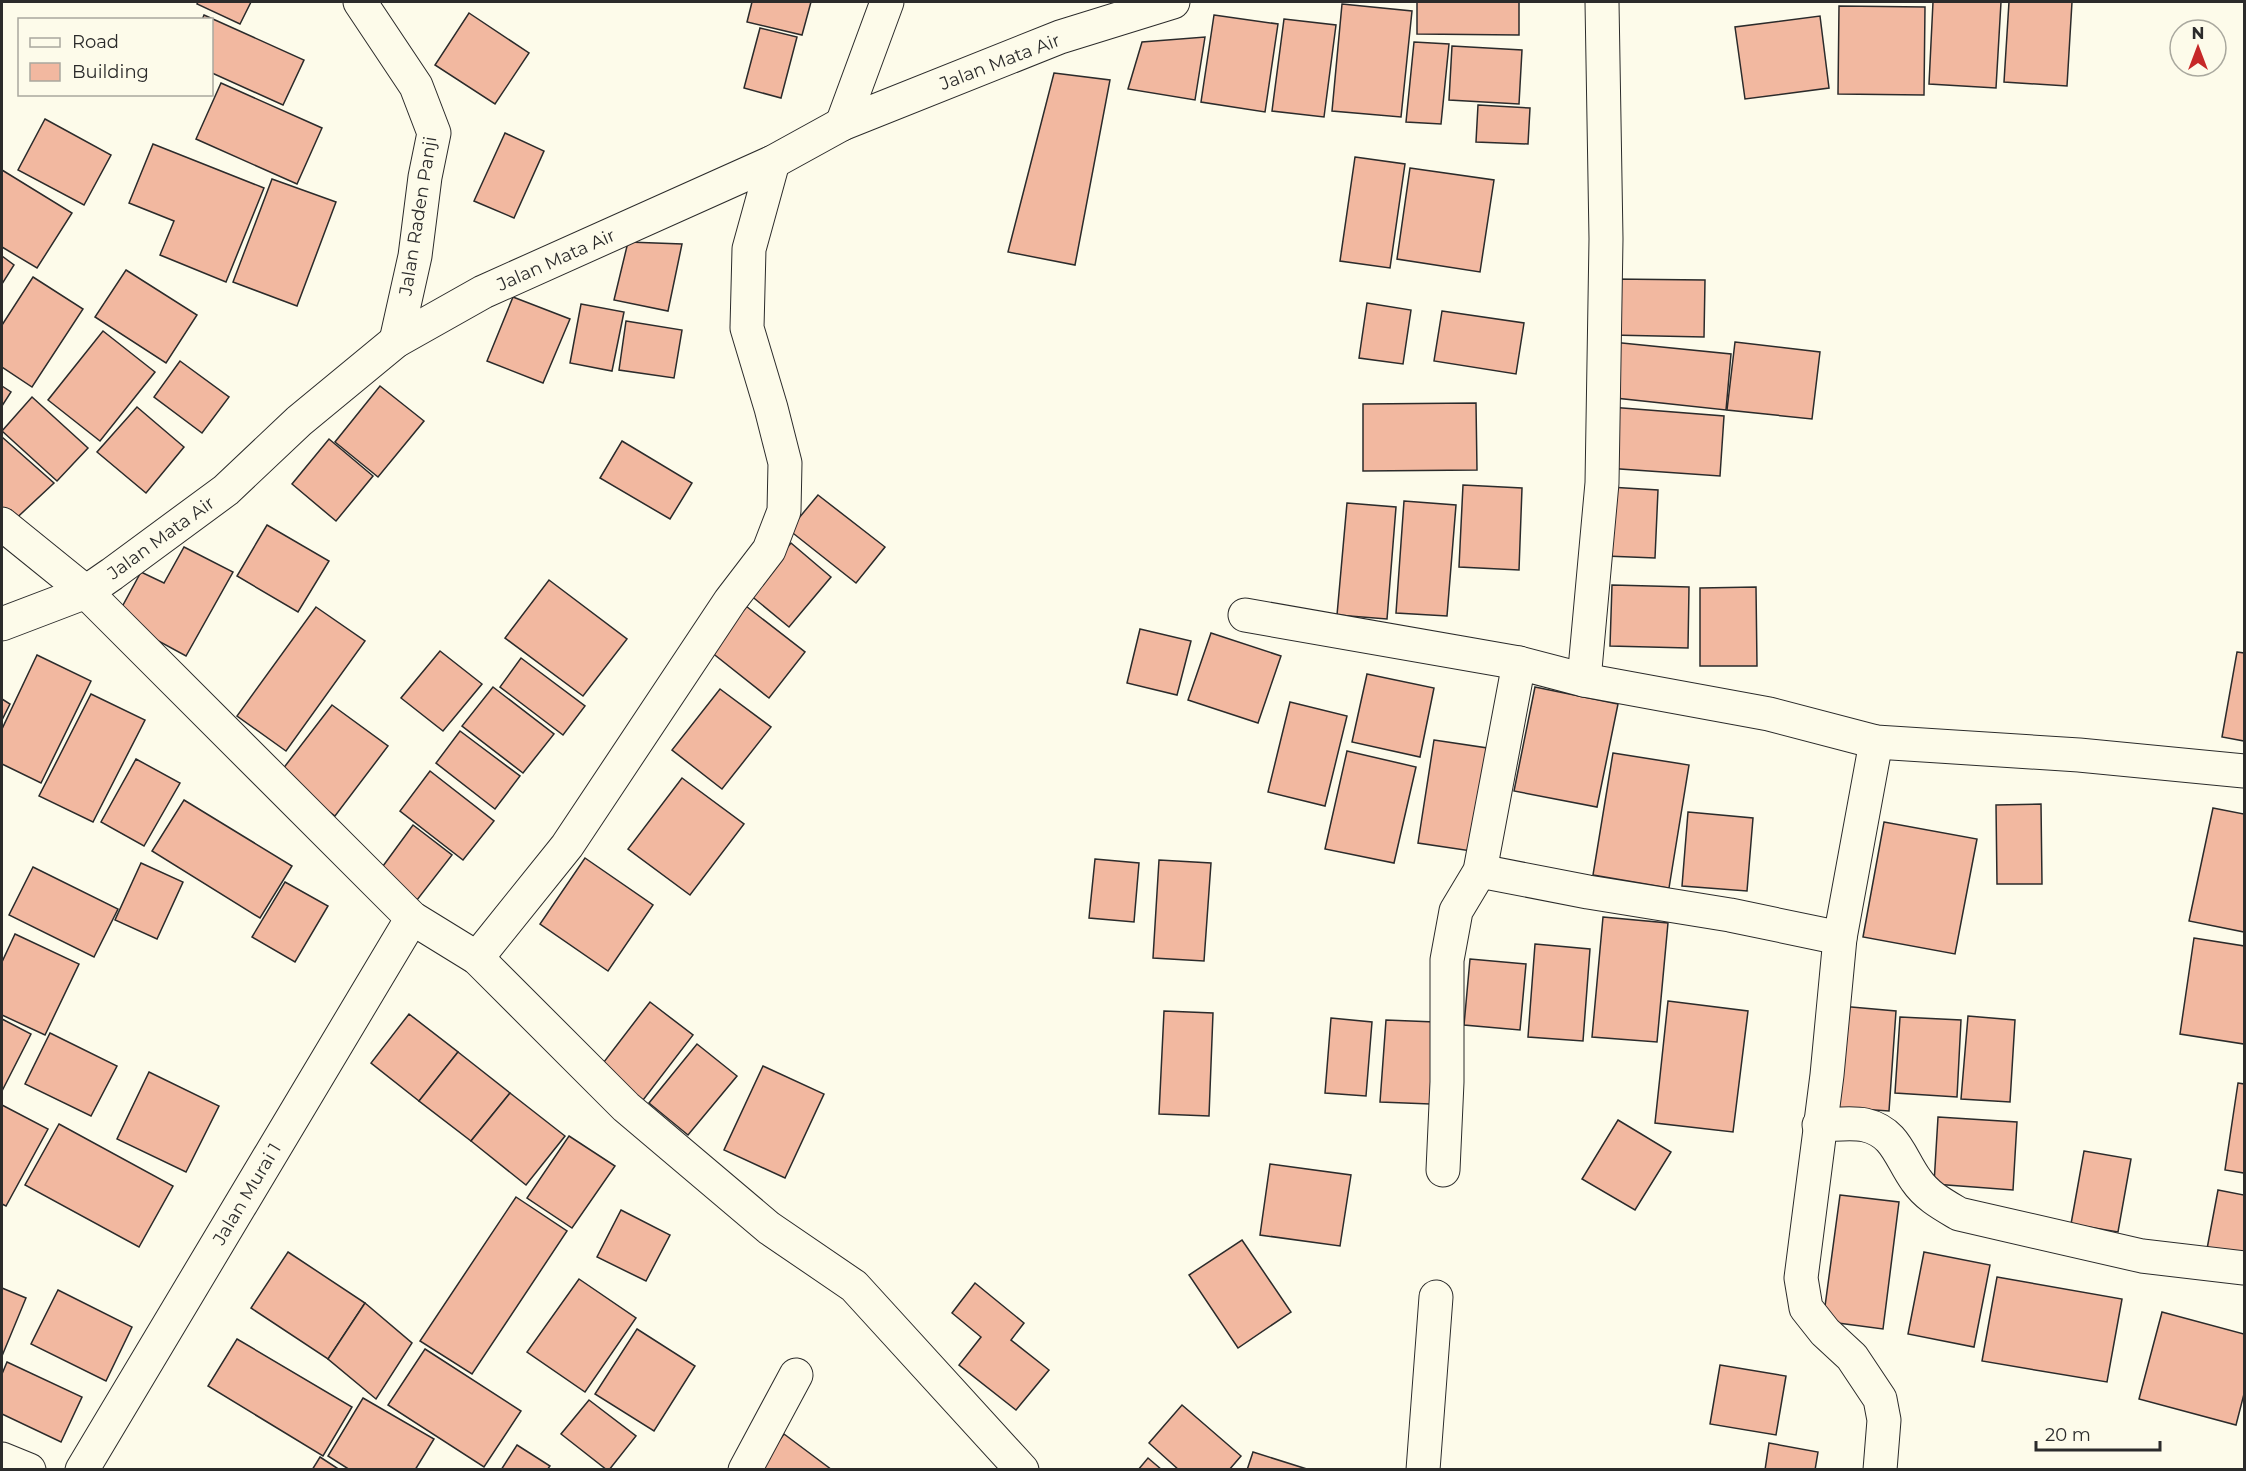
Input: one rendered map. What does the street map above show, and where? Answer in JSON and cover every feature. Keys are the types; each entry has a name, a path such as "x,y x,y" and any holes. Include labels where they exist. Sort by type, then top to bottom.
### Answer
{"street":[{"name":"Jalan Raden Panji","path":"360,2 416,86 434,133 425,177 415,256 396,341"},
{"path":"842,124 887,2"},
{"name":"Jalan Mata Air","path":"2,624 86,592 226,490 299,421 396,341 483,292 773,162 842,124 1060,38 1173,2"},
{"path":"1584,680 1602,483 1606,239 1602,2"},
{"path":"477,958 567,846 730,601 769,550 784,511 785,463 747,328 749,249 773,162"},
{"path":"2,524 86,592 412,918 477,958 626,1107 769,1228 854,1286 1022,1470"},
{"path":"1245,615 1519,663 1584,680 1769,714 1876,742 2079,755 2244,771"},
{"path":"1443,1170 1447,1082 1447,960 1456,911 1480,871 1519,663"},
{"path":"1876,742 1840,938 1827,1075 1801,1278 1806,1308 1825,1332 1851,1357 1880,1399 1884,1420 1881,1470"},
{"path":"1480,871 1588,892 1730,915 1840,938"},
{"name":"Jalan Murai 1","path":"82,1470 412,918"},
{"path":"1819,1125 1864,1124 1885,1132 1899,1148 1915,1179 1932,1199 1959,1214 2142,1256 2244,1268"},
{"path":"1423,1470 1436,1297"},
{"path":"745,1470 796,1375"},
{"path":"2,1459 29,1470"}],"building":[{"path":"198,2 251,2 240,24 197,4"},
{"path":"752,2 811,2 802,35 747,22"},
{"path":"1417,2 1519,2 1519,35 1417,34"},
{"path":"1933,2 2001,2 1996,88 1929,84"},
{"path":"2009,2 2072,2 2067,86 2004,82"},
{"path":"1342,4 1412,11 1401,117 1332,111"},
{"path":"1839,6 1925,7 1924,95 1838,94"},
{"path":"469,13 529,53 495,104 435,65"},
{"path":"1214,15 1278,24 1265,112 1201,102"},
{"path":"1820,16 1829,88 1745,99 1735,27"},
{"path":"213,19 304,60 283,105 213,73"},
{"path":"1284,19 1336,25 1324,117 1272,111"},
{"path":"760,28 797,37 781,98 744,88"},
{"path":"1205,37 1195,100 1128,89 1142,42"},
{"path":"1414,42 1449,44 1441,124 1406,122"},
{"path":"1452,46 1522,50 1519,104 1449,100"},
{"path":"1054,73 1110,80 1075,265 1008,252"},
{"path":"221,83 322,128 297,184 196,139"},
{"path":"1478,105 1530,108 1528,144 1476,142"},
{"path":"45,119 111,155 84,205 18,170"},
{"path":"505,133 544,151 514,218 474,201"},
{"path":"153,144 264,188 226,282 160,255 174,221 129,203"},
{"path":"1355,157 1405,164 1390,268 1340,261"},
{"path":"1410,168 1494,180 1480,272 1397,259"},
{"path":"2,170 72,213 37,268 2,247"},
{"path":"272,179 336,202 297,306 233,282"},
{"path":"628,242 682,244 668,311 614,300"},
{"path":"2,256 14,265 2,284"},
{"path":"126,270 197,315 166,363 95,317"},
{"path":"33,277 83,309 32,387 2,367 2,325"},
{"path":"1612,279 1705,280 1704,337 1611,335"},
{"path":"513,297 570,319 543,383 487,361"},
{"path":"1367,303 1411,310 1403,364 1359,358"},
{"path":"581,304 624,312 612,371 570,363"},
{"path":"1442,311 1524,323 1516,374 1434,361"},
{"path":"626,321 682,330 674,378 619,370"},
{"path":"103,331 155,372 100,441 48,400"},
{"path":"1612,342 1731,354 1726,410 1606,397"},
{"path":"1735,342 1820,352 1812,419 1727,410"},
{"path":"180,361 229,397 202,433 154,397"},
{"path":"2,386 11,392 2,406"},
{"path":"380,386 424,421 378,477 335,442"},
{"path":"32,397 88,448 57,481 2,431"},
{"path":"1476,403 1477,470 1363,471 1363,404"},
{"path":"137,407 184,447 146,493 97,452"},
{"path":"1610,407 1724,416 1720,476 1606,468"},
{"path":"2,437 54,483 8,526 2,521"},
{"path":"329,439 373,476 336,521 292,484"},
{"path":"622,441 692,483 670,519 600,478"},
{"path":"1463,485 1522,488 1519,570 1459,567"},
{"path":"1609,487 1658,490 1655,558 1606,556"},
{"path":"818,495 885,547 856,583 789,530"},
{"path":"1404,501 1456,505 1447,616 1396,613"},
{"path":"1347,503 1396,507 1387,619 1337,615"},
{"path":"267,525 329,561 298,612 237,576"},
{"path":"791,543 831,577 789,627 749,594"},
{"path":"184,547 233,572 186,656 116,618 141,572 164,583"},
{"path":"549,580 627,639 583,696 505,638"},
{"path":"1612,585 1689,587 1688,648 1610,646"},
{"path":"1756,587 1757,666 1700,666 1700,588"},
{"path":"742,603 805,652 769,698 706,648"},
{"path":"316,607 365,641 286,751 237,716"},
{"path":"1140,629 1191,641 1177,695 1127,683"},
{"path":"1211,633 1281,656 1258,723 1188,700"},
{"path":"440,651 482,684 443,731 401,698"},
{"path":"2237,652 2244,653 2244,741 2222,737"},
{"path":"37,655 91,681 41,783 2,764 2,729"},
{"path":"521,658 585,706 563,735 500,687"},
{"path":"1367,674 1434,688 1420,757 1352,742"},
{"path":"493,687 554,734 523,773 462,726"},
{"path":"1535,687 1618,704 1597,807 1514,791"},
{"path":"720,689 771,727 722,789 672,750"},
{"path":"91,694 145,720 93,822 39,796"},
{"path":"2,699 10,704 2,720"},
{"path":"1290,702 1347,716 1325,806 1268,792"},
{"path":"332,705 388,746 335,816 279,774"},
{"path":"460,731 520,776 495,809 436,763"},
{"path":"1434,740 1494,749 1478,852 1418,843"},
{"path":"1347,751 1416,767 1394,863 1325,849"},
{"path":"1613,753 1689,765 1669,888 1593,875"},
{"path":"136,759 180,783 144,846 101,822"},
{"path":"430,771 494,821 463,860 400,811"},
{"path":"682,778 744,824 690,895 628,849"},
{"path":"184,800 292,866 260,918 152,851"},
{"path":"2041,804 2042,884 1997,884 1996,805"},
{"path":"2213,808 2244,814 2244,932 2189,921"},
{"path":"1688,812 1753,818 1747,891 1682,886"},
{"path":"1884,822 1977,839 1955,954 1863,937"},
{"path":"413,825 452,855 410,909 375,877"},
{"path":"585,858 653,905 608,971 540,924"},
{"path":"1095,859 1139,863 1134,922 1089,918"},
{"path":"1159,860 1211,863 1204,961 1153,958"},
{"path":"141,863 183,882 157,939 115,920"},
{"path":"33,867 118,909 94,957 9,915"},
{"path":"285,882 328,906 295,962 252,937"},
{"path":"1603,917 1668,923 1657,1042 1592,1037"},
{"path":"15,934 79,964 45,1035 2,1015 2,962"},
{"path":"2194,938 2244,946 2244,1044 2180,1034"},
{"path":"1535,944 1590,949 1583,1041 1528,1037"},
{"path":"1470,959 1526,964 1520,1030 1464,1025"},
{"path":"1668,1001 1748,1011 1733,1132 1655,1123"},
{"path":"650,1002 693,1035 640,1104 597,1071"},
{"path":"1840,1006 1896,1011 1889,1111 1832,1107"},
{"path":"1164,1011 1213,1013 1209,1116 1159,1114"},
{"path":"409,1014 458,1052 419,1101 371,1063"},
{"path":"1968,1016 2015,1020 2010,1102 1961,1099"},
{"path":"1900,1017 1961,1020 1957,1097 1895,1093"},
{"path":"1331,1018 1372,1022 1366,1096 1325,1093"},
{"path":"2,1019 31,1034 2,1091"},
{"path":"1386,1020 1435,1022 1430,1104 1380,1102"},
{"path":"50,1033 117,1066 91,1116 25,1084"},
{"path":"697,1044 737,1076 688,1135 649,1103"},
{"path":"458,1052 510,1093 471,1141 419,1101"},
{"path":"763,1066 824,1094 785,1178 724,1150"},
{"path":"149,1072 219,1106 186,1172 117,1139"},
{"path":"2238,1083 2244,1084 2244,1173 2225,1170"},
{"path":"510,1093 565,1136 526,1185 471,1141"},
{"path":"2,1105 48,1129 6,1206 2,1204"},
{"path":"1938,1117 2017,1122 2013,1190 1934,1184"},
{"path":"1618,1120 1671,1152 1635,1210 1582,1179"},
{"path":"59,1124 173,1186 139,1247 25,1185"},
{"path":"569,1136 615,1166 572,1228 527,1198"},
{"path":"2084,1151 2131,1159 2118,1232 2071,1224"},
{"path":"1270,1164 1351,1175 1340,1246 1260,1235"},
{"path":"2218,1190 2244,1195 2244,1256 2207,1249"},
{"path":"1840,1195 1899,1202 1883,1329 1823,1321"},
{"path":"516,1197 567,1231 472,1374 420,1341"},
{"path":"621,1210 670,1235 646,1281 597,1257"},
{"path":"1242,1240 1291,1312 1238,1348 1189,1275"},
{"path":"288,1252 365,1303 328,1359 251,1308"},
{"path":"1924,1252 1990,1265 1974,1347 1908,1334"},
{"path":"1997,1277 2122,1299 2107,1382 1982,1361"},
{"path":"579,1279 636,1318 585,1392 527,1352"},
{"path":"975,1283 1024,1323 1011,1340 1049,1370 1016,1410 959,1365 981,1337 952,1313"},
{"path":"2,1288 26,1298 2,1356"},
{"path":"58,1290 132,1327 106,1381 31,1344"},
{"path":"365,1303 412,1343 376,1399 328,1359"},
{"path":"2162,1312 2244,1334 2244,1394 2236,1425 2139,1399"},
{"path":"637,1329 695,1366 654,1431 595,1394"},
{"path":"237,1339 352,1407 323,1456 208,1386"},
{"path":"425,1349 521,1411 484,1467 388,1405"},
{"path":"7,1362 82,1397 61,1442 2,1414 2,1374"},
{"path":"1720,1365 1786,1376 1776,1435 1710,1424"},
{"path":"363,1398 434,1439 415,1470 350,1470 328,1456"},
{"path":"589,1400 636,1436 609,1470 561,1434"},
{"path":"1182,1405 1241,1456 1229,1470 1179,1470 1149,1443"},
{"path":"784,1434 832,1470 758,1470"},
{"path":"1769,1443 1818,1452 1815,1470 1765,1470"},
{"path":"517,1445 550,1466 547,1470 501,1470"},
{"path":"1253,1452 1310,1470 1247,1470"},
{"path":"320,1457 340,1470 312,1470"},
{"path":"1148,1458 1162,1470 1138,1470"}]}
